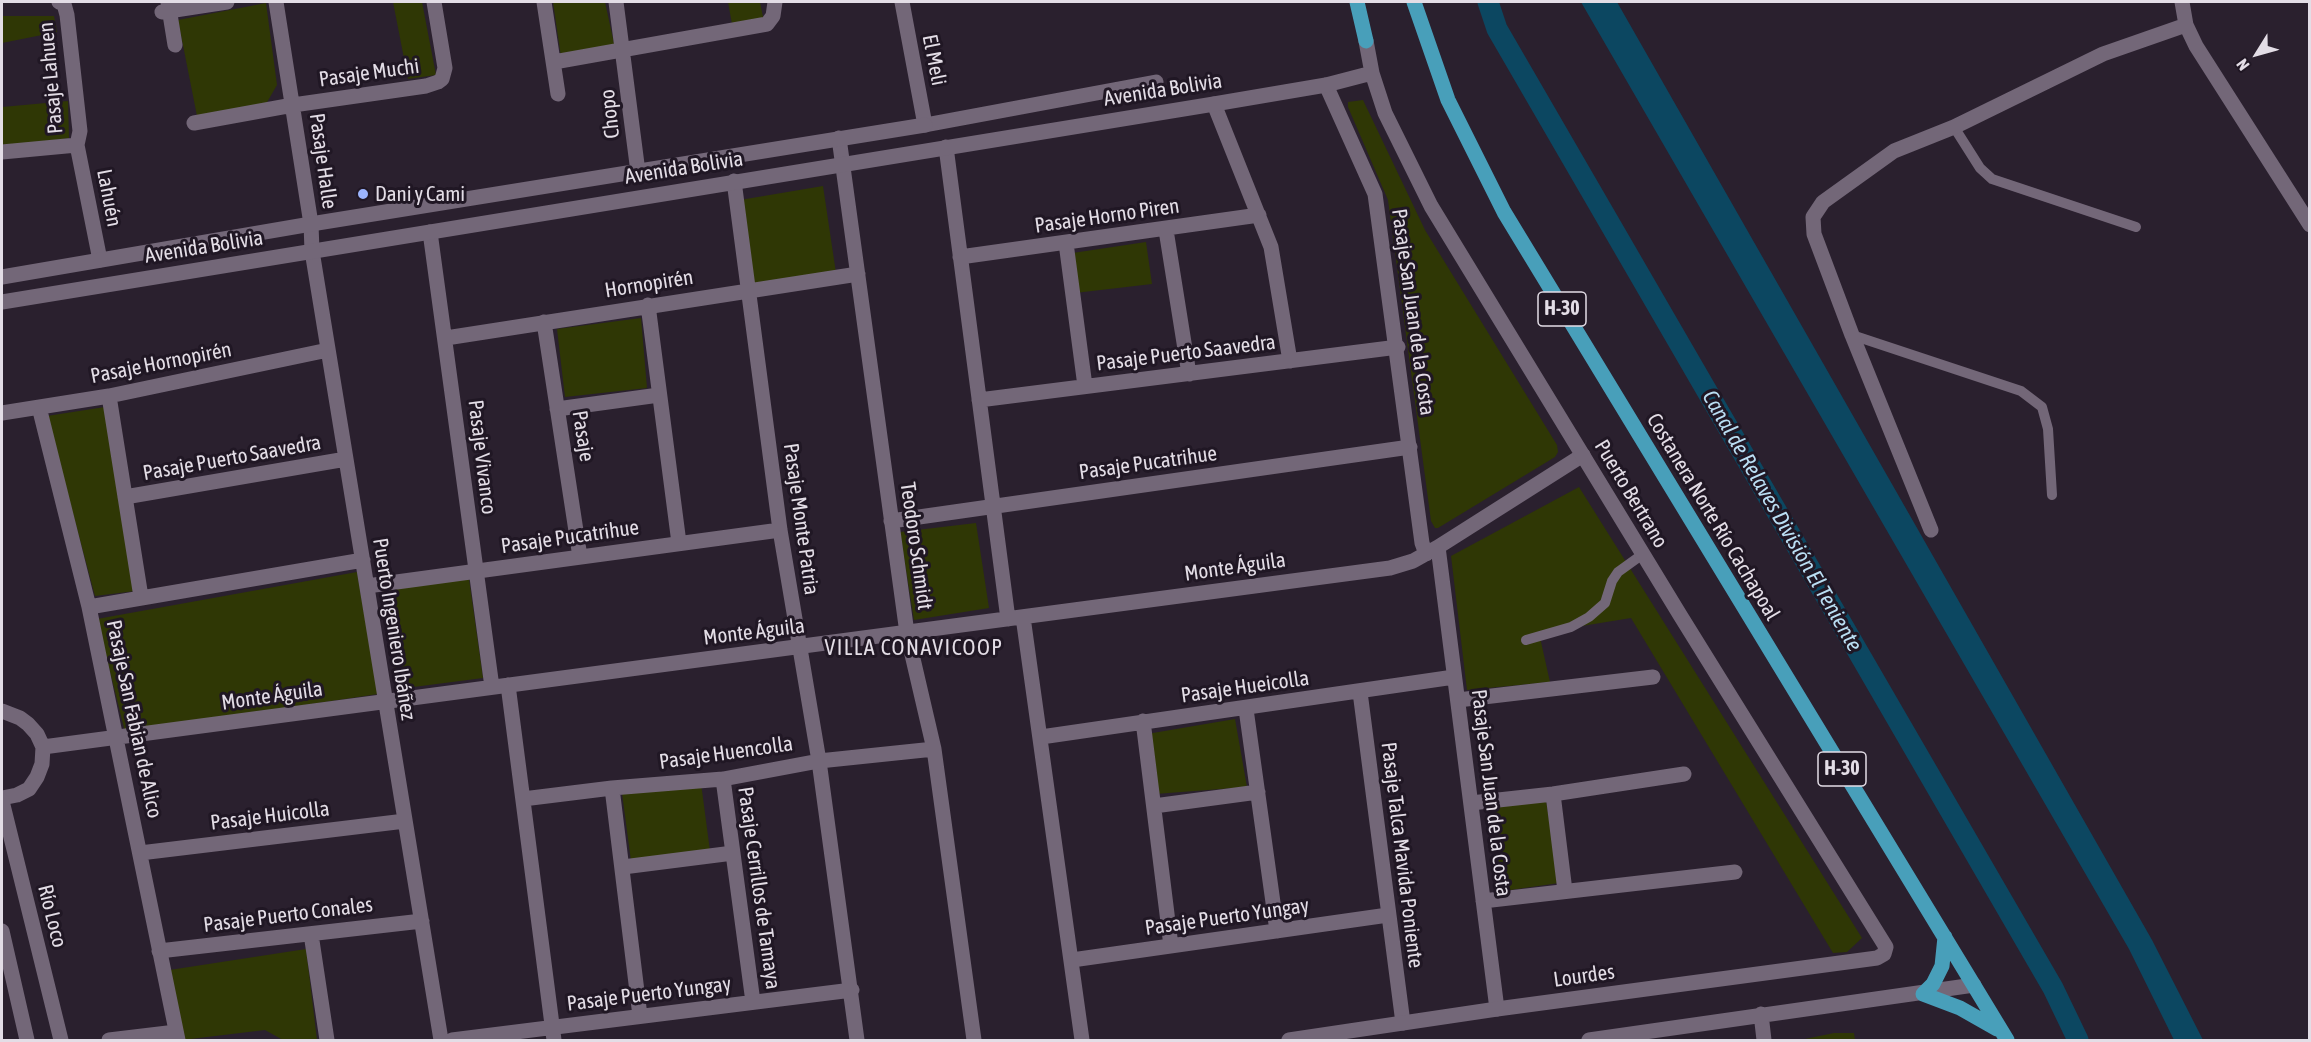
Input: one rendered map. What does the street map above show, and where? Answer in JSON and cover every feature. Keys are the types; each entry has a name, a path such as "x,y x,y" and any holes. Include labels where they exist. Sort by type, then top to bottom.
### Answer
{"main road":[{"path":"1358,2 1366,41"},
{"name":"Costanera Norte Río Cachapoal","path":"1414,2 1448,100 1504,212 2004,1036"},
{"path":"1945,937 1942,966 1933,984 1923,994 1960,1008 2004,1036"}],"street":[{"name":"Pasaje Lahuen","path":"2,152 77,144 80,131 62,2"},
{"path":"175,45 167,8 227,2"},
{"name":"Pasaje Muchi","path":"276,2 293,105"},
{"name":"Pasaje Muchi","path":"194,123 293,105 426,86 438,82 442,79 445,68 434,2"},
{"path":"544,2 558,94"},
{"name":"Chopo","path":"616,2 638,172"},
{"path":"554,62 767,24 773,16 775,2"},
{"name":"El Meli","path":"902,2 925,125"},
{"path":"2182,2 2186,25 2196,46 2310,225"},
{"path":"1931,530 1852,335 1814,234 1813,217 1822,202 1894,152 1954,127 2103,54 2186,25"},
{"name":"Puerto Bertrano","path":"1366,41 1372,73 1397,140 1431,207 1825,851 1883,940 1886,947 1884,954"},
{"name":"Avenida Bolivia","path":"2,302 1214,104 1326,85 1372,73"},
{"name":"Avenida Bolivia","path":"2,277 311,224 925,125 1156,82"},
{"name":"Pasaje San Juan de la Costa","path":"1326,85 1376,194 1398,347 1422,543 1432,550 1455,677 1497,1009"},
{"path":"1214,104 1271,248 1290,361"},
{"name":"Pasaje Halle","path":"293,105 311,224"},
{"name":"Teodoro Schmidt","path":"839,138 891,521 908,633 934,749 974,1041"},
{"name":"Lahuén","path":"77,144 100,260"},
{"path":"946,147 993,506 1041,737 1082,1041"},
{"name":"Pasaje Monte Patria","path":"734,181 780,530 819,761 852,990 857,1041"},
{"name":"Pasaje Horno Piren","path":"960,257 1166,230 1259,215"},
{"name":"Puerto Ingeniero Ibáñez","path":"311,224 312,251 441,1041"},
{"path":"1166,230 1189,374"},
{"name":"Pasaje Vivanco","path":"430,232 492,687"},
{"path":"1066,243 1084,386"},
{"name":"Hornopirén","path":"446,338 858,274"},
{"path":"648,305 679,543"},
{"name":"Pasaje","path":"544,322 580,557"},
{"name":"Pasaje Puerto Saavedra","path":"979,400 1398,347"},
{"name":"Pasaje Hornopirén","path":"2,413 109,396 328,350"},
{"path":"557,409 659,395"},
{"path":"109,396 141,597"},
{"name":"Pasaje San Fabian de Alico","path":"39,407 89,607 118,739 177,1036"},
{"name":"Pasaje Pucatrihue","path":"891,521 1410,447"},
{"name":"Monte Águila","path":"43,747 118,739 1390,568 1432,550 1583,455"},
{"name":"Pasaje Puerto Saavedra","path":"125,497 346,459"},
{"name":"Pasaje Pucatrihue","path":"367,586 780,530"},
{"path":"89,607 363,560"},
{"name":"Pasaje Hueicolla","path":"1041,737 1455,677"},
{"path":"1458,700 1653,677"},
{"path":"508,685 553,1034"},
{"name":"Pasaje Talca Mavida Poniente","path":"1360,692 1403,1023"},
{"path":"1246,709 1278,931"},
{"path":"2,711 28,724 37,734 43,747 42,764 29,789 2,800"},
{"path":"1143,722 1171,946"},
{"name":"Pasaje Huencolla","path":"523,800 612,788 723,779 819,761 934,749"},
{"path":"1471,803 1553,794 1684,774"},
{"name":"Pasaje Cerrillos de Tamaya","path":"723,779 753,1002"},
{"path":"612,788 640,1017"},
{"path":"1154,807 1258,792"},
{"path":"1553,794 1565,891"},
{"name":"Río Loco","path":"2,800 61,1041"},
{"name":"Pasaje Huicolla","path":"140,853 405,820"},
{"path":"622,867 733,853"},
{"path":"1483,901 1735,872"},
{"name":"Pasaje Puerto Yungay","path":"1072,960 1388,915"},
{"name":"Pasaje Puerto Conales","path":"159,951 422,921"},
{"path":"2,931 27,1041"},
{"path":"311,934 327,1041"},
{"name":"Lourdes","path":"1289,1041 1497,1009 1877,958 1884,954"},
{"path":"1588,1041 1761,1014 1923,994 1974,985"},
{"name":"Pasaje Puerto Yungay","path":"452,1041 553,1034 640,1017 852,990"},
{"path":"1761,1014 1764,1041"},
{"path":"109,1041 177,1036"}],"lane":[{"path":"1954,127 1980,168 1992,179 2136,227"},
{"path":"1852,335 2021,391 2042,407 2048,429 2052,495"},
{"path":"1526,640 1571,627 1589,617 1605,603 1612,581 1618,572 1643,554"}],"green space":[{"path":"393,2 422,2 436,75 408,79"},
{"path":"553,2 605,2 615,48 561,57"},
{"path":"728,2 760,2 764,22 732,24"},
{"path":"266,3 277,85 266,104 197,116 178,20"},
{"path":"2,16 54,16 57,32 2,43"},
{"path":"1363,100 1425,230 1557,445 1558,452 1555,457 1438,528 1435,528 1431,521 1388,200 1348,107 1348,102"},
{"path":"68,101 69,138 2,148 2,107"},
{"path":"823,186 836,273 750,285 740,200"},
{"path":"1146,242 1152,284 1075,293 1066,254"},
{"path":"641,318 647,388 565,397 557,329"},
{"path":"105,407 135,591 95,596 47,416"},
{"path":"1579,487 1862,938 1847,952 1833,953 1631,618 1539,633 1550,682 1467,690 1451,556"},
{"path":"976,523 989,608 914,620 900,532"},
{"path":"357,572 378,694 125,732 97,619"},
{"path":"469,579 483,678 398,689 382,589"},
{"path":"1235,719 1247,787 1155,794 1147,734"},
{"path":"701,783 710,851 631,861 622,793"},
{"path":"1546,800 1559,883 1503,891 1491,808"},
{"path":"306,949 317,1040 283,1040 265,1030 182,1040 163,971"},
{"path":"1834,1033 1854,1033 1855,1040 1800,1040"}],"water":[{"path":"1581,2 1617,2 2152,940 2203,1040 2174,1040 2129,949"}],"waterway":[{"name":"Canal de Relaves División El Teniente","path":"1488,2 1497,29 2053,988 2078,1040"}],"place":[{"name":"Dani y Cami","path":"363,194"}],"district":[{"name":"VILLA CONAVICOOP","path":"914,648"}]}
